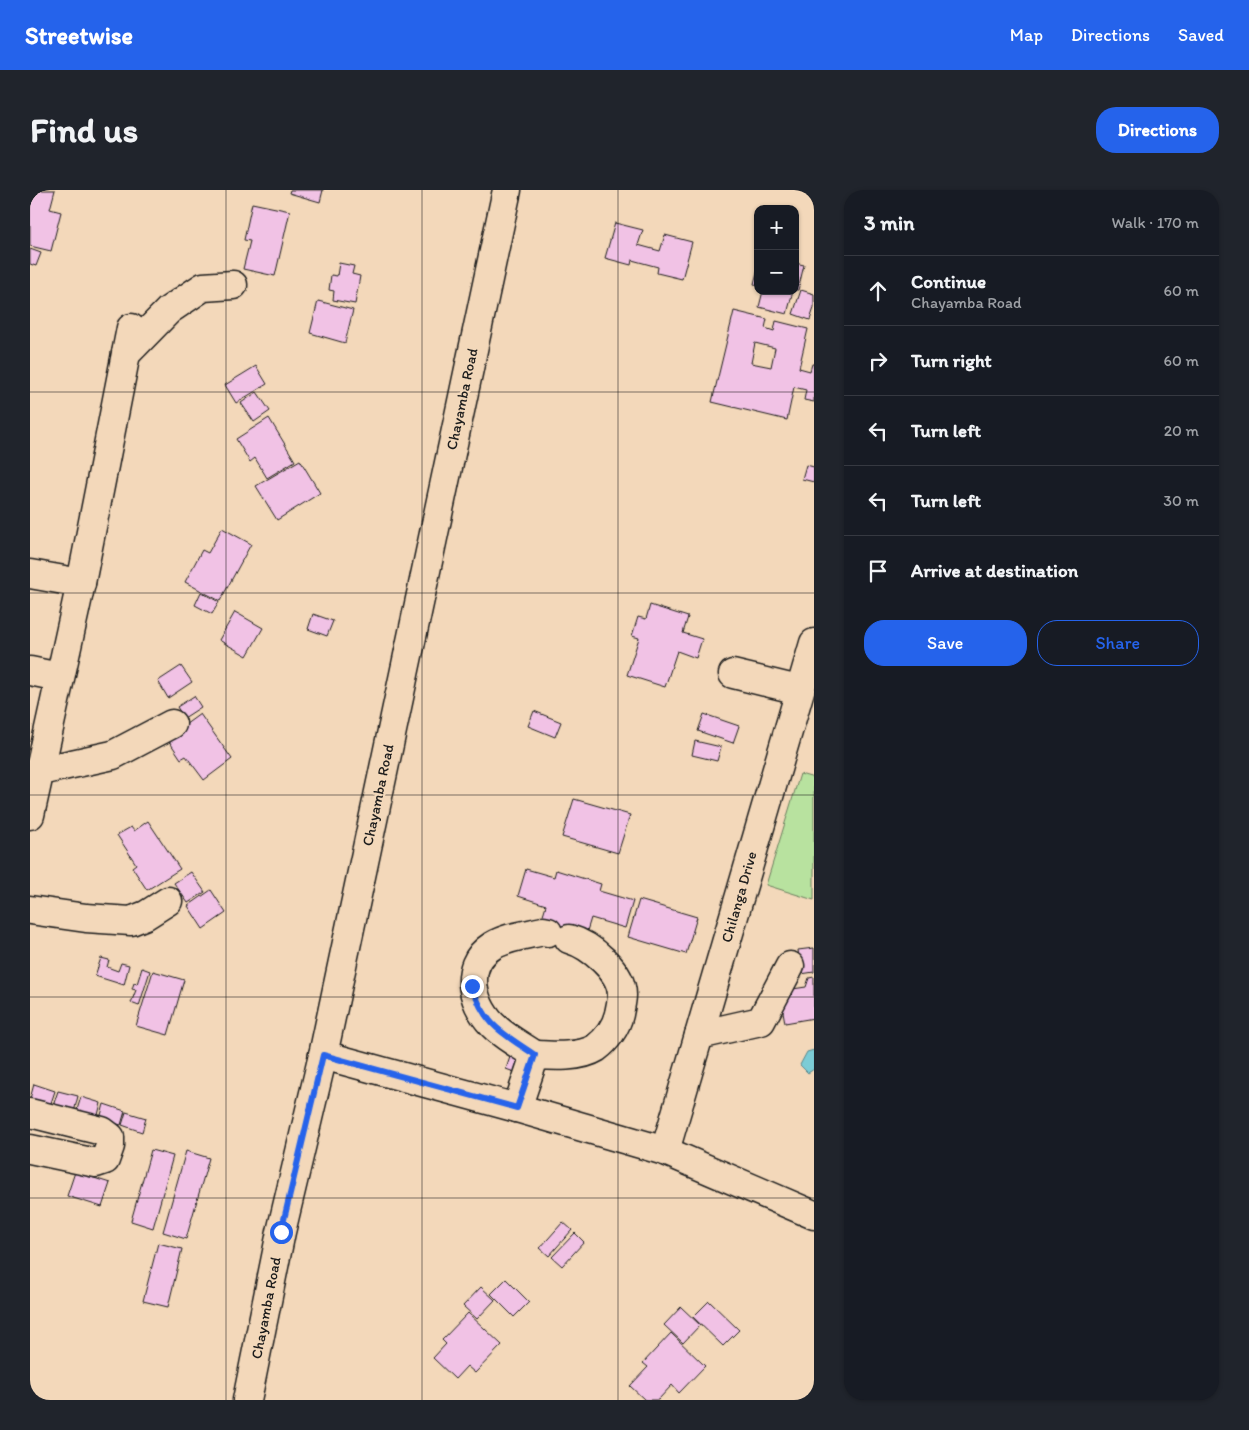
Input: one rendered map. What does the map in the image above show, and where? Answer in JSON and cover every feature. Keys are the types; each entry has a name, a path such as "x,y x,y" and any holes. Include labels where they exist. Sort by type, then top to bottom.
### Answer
{"street":[{"name":"Chayamba Road","path":"247,1400 281,1232 323,1055 507,190"},
{"path":"30,815 81,583 128,341 203,287 233,285"},
{"path":"30,574 81,583"},
{"name":"Chilanga Drive","path":"665,1151 814,644"},
{"path":"30,671 59,678"},
{"path":"733,674 799,690"},
{"path":"40,771 113,755 172,724"},
{"path":"30,910 86,918 131,921 146,915 168,901"},
{"path":"543,931 581,943 600,957 615,975 622,994 616,1026 595,1048 566,1056 535,1055 496,1028 479,1008 472,986 476,963 491,947 513,937 543,931"},
{"path":"700,1035 761,1021 790,966"},
{"path":"323,1055 665,1151 814,1215"},
{"path":"517,1108 535,1055"},
{"path":"30,1113 102,1132 110,1137 110,1146 105,1160 96,1163 30,1149"}],"green space":[{"path":"800,774 814,778 814,900 766,885"}],"water":[{"path":"814,1050 814,1069 808,1073 800,1065 807,1052"}],"building":[{"path":"30,190 55,190 50,209 61,212 51,251 30,246"},
{"path":"290,190 323,190 320,202 289,193"},
{"path":"252,203 290,211 275,276 243,269 250,241 244,240"},
{"path":"615,223 643,230 638,245 660,251 665,235 692,242 682,279 657,273 658,267 632,260 631,265 605,258"},
{"path":"30,249 41,253 36,266 30,264"},
{"path":"339,263 354,266 352,274 360,276 355,304 333,300 334,291 329,290 331,275 337,276"},
{"path":"799,264 804,265 799,286"},
{"path":"801,290 814,294 814,308 810,320 793,314"},
{"path":"762,295 792,295 787,314 759,307"},
{"path":"318,301 353,310 345,343 310,333"},
{"path":"734,311 767,319 765,328 774,331 776,321 808,329 799,368 810,371 812,364 814,364 814,402 804,400 806,390 794,387 787,420 712,402","holes":["755,343 775,348 771,367 751,363"]},
{"path":"256,366 267,384 236,403 225,385"},
{"path":"257,392 270,411 254,422 241,403"},
{"path":"269,418 295,461 267,478 255,458 250,462 236,439"},
{"path":"300,460 320,493 277,520 256,486"},
{"path":"806,465 814,467 814,482 802,479"},
{"path":"222,528 251,544 220,601 185,582 202,550 208,553"},
{"path":"201,592 219,602 212,614 195,605"},
{"path":"650,605 688,617 683,633 702,639 696,658 677,651 665,687 627,675 639,638 632,636 638,617 646,619"},
{"path":"235,612 263,628 247,656 219,640"},
{"path":"313,614 333,621 327,636 308,629"},
{"path":"181,666 192,682 168,698 158,681"},
{"path":"194,696 201,707 184,718 177,707"},
{"path":"534,711 561,722 555,737 528,726"},
{"path":"200,714 232,759 204,780 186,756 181,759 167,738"},
{"path":"704,714 739,726 733,743 698,731"},
{"path":"695,741 721,747 717,761 692,755"},
{"path":"574,799 630,815 618,853 562,837"},
{"path":"148,821 180,869 147,890 132,867 136,864 117,835 131,827 134,831"},
{"path":"526,869 554,877 556,870 601,884 599,891 633,901 625,928 591,918 587,931 573,927 566,948 545,941 542,918 546,905 518,896"},
{"path":"191,872 205,892 188,903 174,883"},
{"path":"211,890 226,913 203,929 188,906"},
{"path":"639,900 697,917 686,954 628,937"},
{"path":"814,948 814,972 801,974 798,950"},
{"path":"101,958 109,960 107,967 118,971 121,963 129,965 124,985 95,976"},
{"path":"142,968 150,971 139,1006 131,1003 136,990 132,989 134,983 137,984"},
{"path":"153,971 184,980 168,1035 136,1026"},
{"path":"814,977 814,1018 785,1023 781,1000 786,990 806,987 809,978"},
{"path":"510,1057 518,1059 514,1072 506,1069"},
{"path":"34,1084 55,1091 50,1106 30,1099"},
{"path":"58,1091 78,1096 74,1112 53,1106"},
{"path":"81,1097 101,1103 97,1119 76,1113"},
{"path":"104,1104 125,1111 121,1125 100,1119"},
{"path":"126,1112 146,1118 142,1132 122,1125"},
{"path":"151,1150 173,1156 153,1228 131,1221"},
{"path":"186,1151 209,1158 186,1239 163,1232"},
{"path":"75,1172 110,1183 102,1207 67,1196"},
{"path":"563,1222 572,1230 549,1256 540,1248"},
{"path":"575,1233 584,1242 562,1266 552,1257"},
{"path":"158,1243 182,1249 168,1307 143,1301"},
{"path":"506,1279 529,1302 514,1317 491,1294"},
{"path":"481,1287 495,1300 477,1319 463,1306"},
{"path":"709,1301 739,1330 723,1346 693,1317"},
{"path":"681,1307 700,1325 683,1343 664,1325"},
{"path":"468,1313 502,1345 475,1373 467,1366 455,1379 433,1358 446,1344 442,1340"},
{"path":"671,1333 705,1366 679,1393 672,1385 658,1400 645,1400 630,1386 648,1367 643,1363"}],"route":[{"path":"281,1232 323,1055 375,1071 517,1108 535,1055 496,1028 479,1008 472,986"}]}
